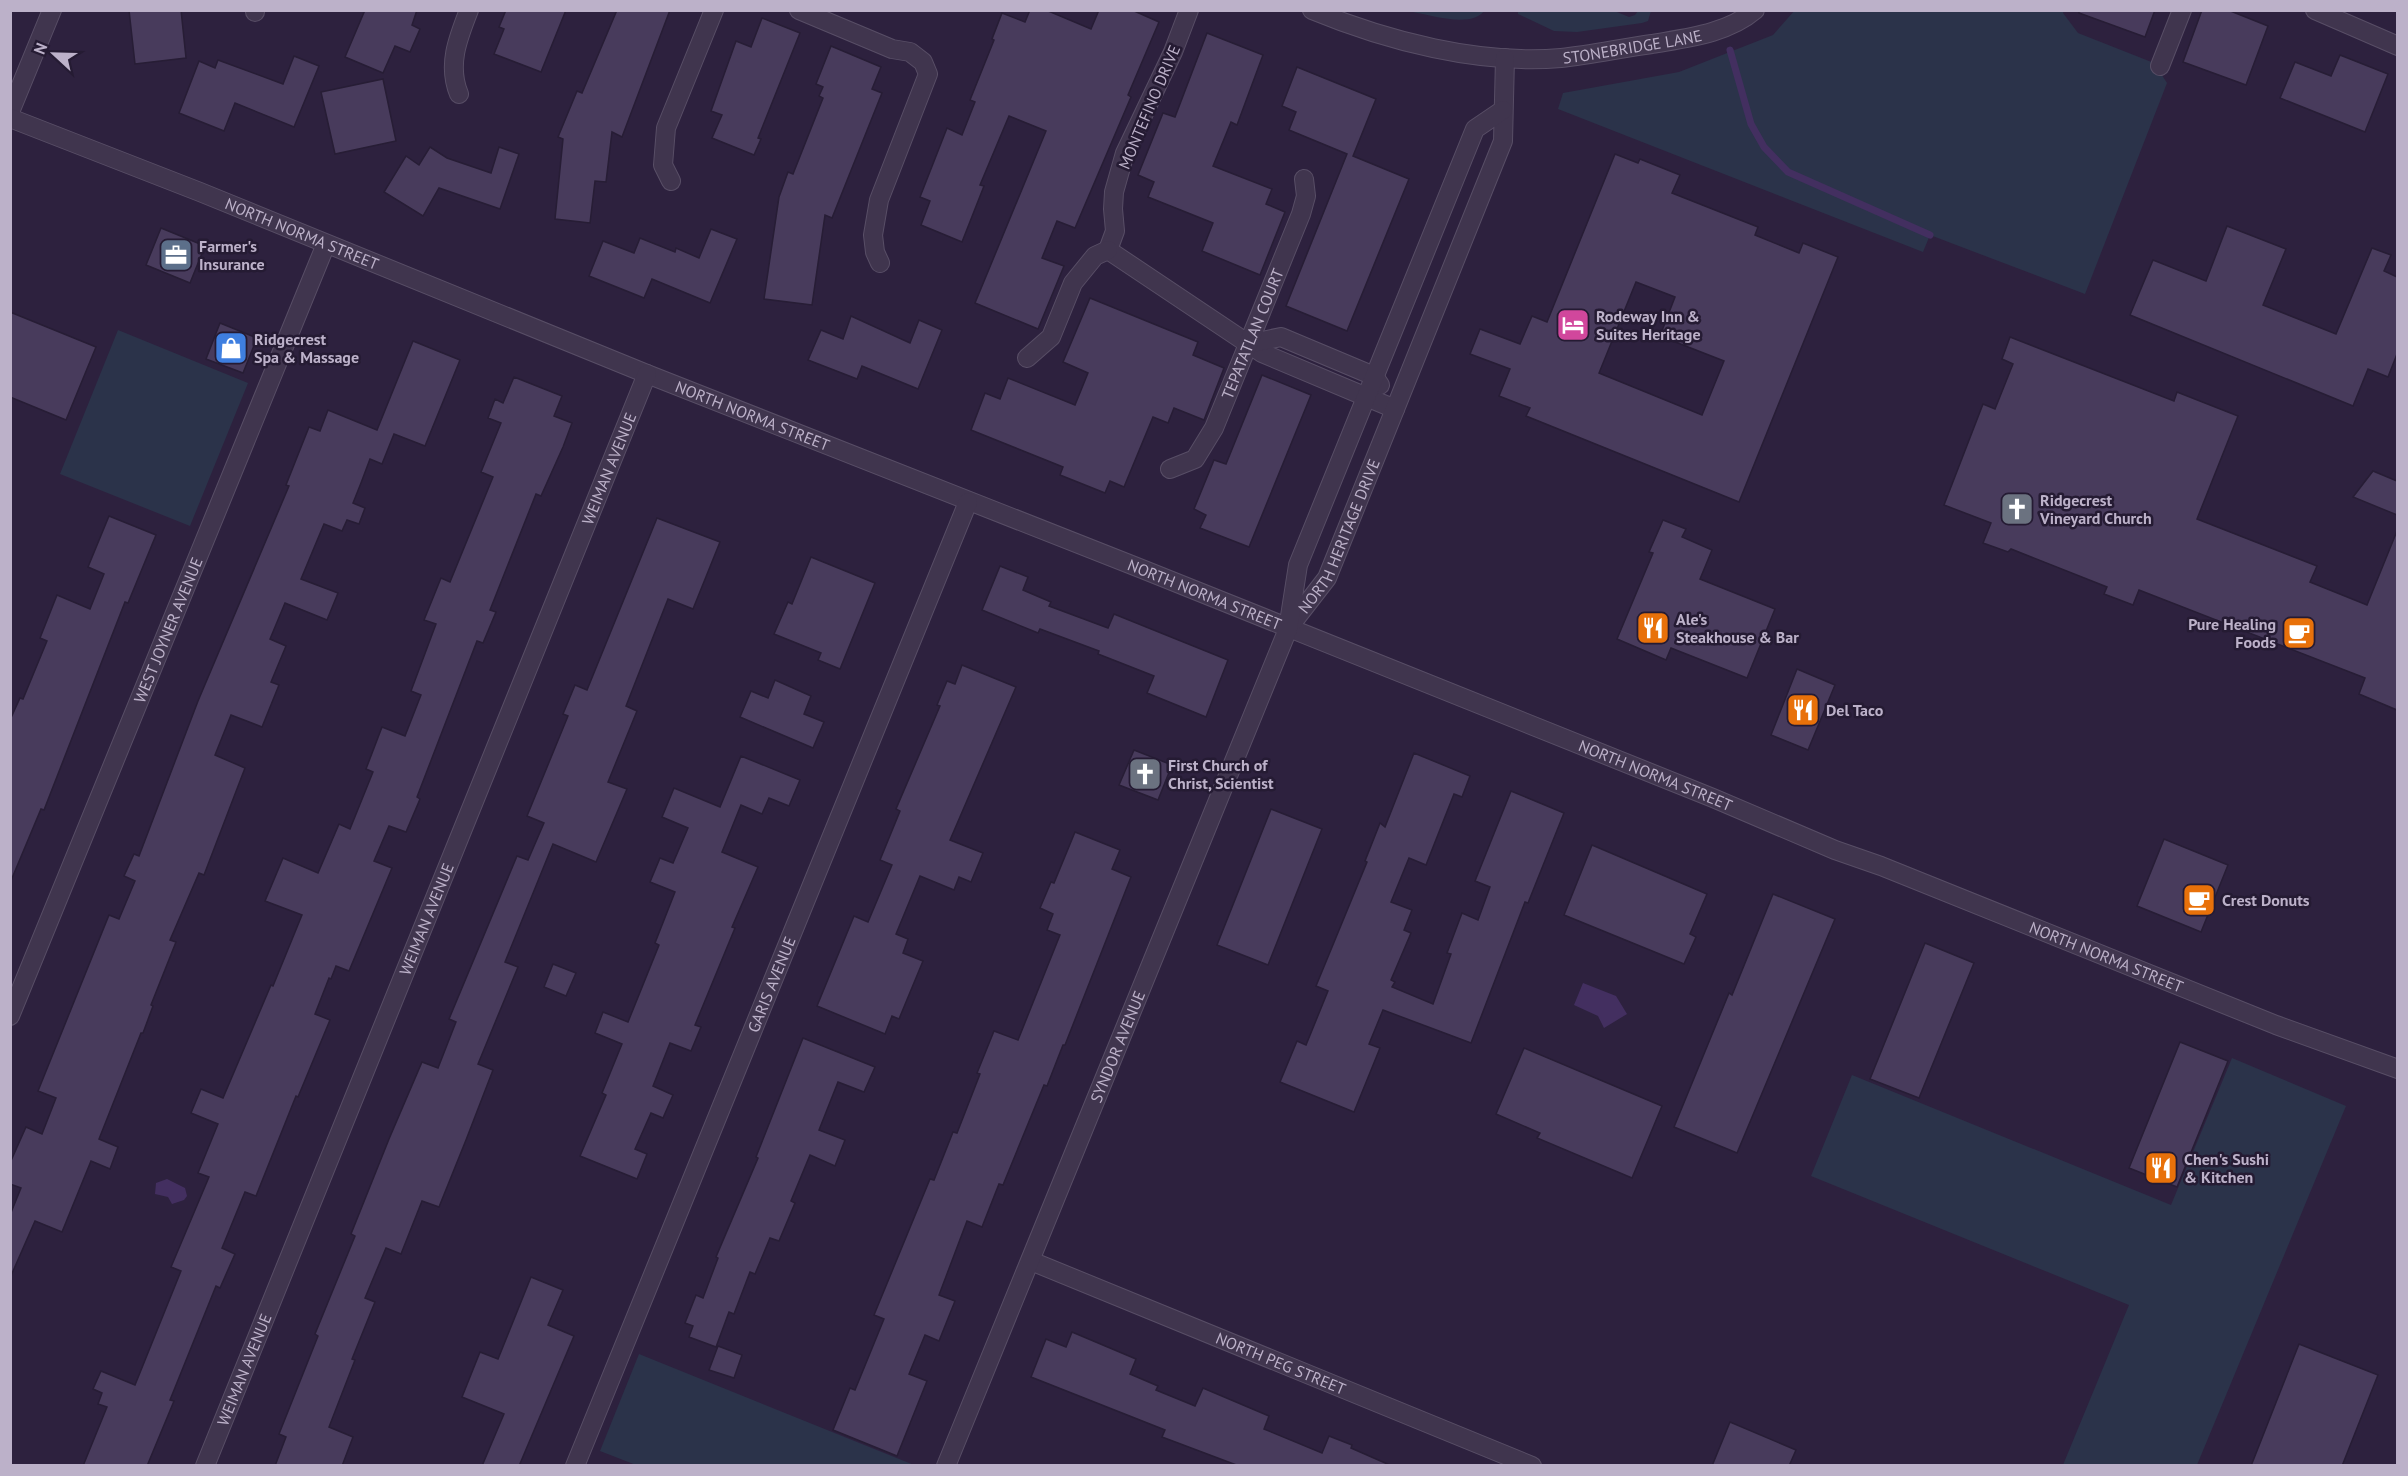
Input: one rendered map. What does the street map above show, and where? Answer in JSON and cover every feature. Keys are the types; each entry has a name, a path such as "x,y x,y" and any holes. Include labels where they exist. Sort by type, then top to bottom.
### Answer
{"street":[{"path":"10,112 52,10"},
{"path":"459,94 453,61 457,40 469,10"},
{"path":"671,181 663,165 666,128 714,10"},
{"path":"799,10 892,49 910,52 923,62 928,74 879,200 873,235 875,252 880,263"},
{"name":"MONTEFINO DRIVE","path":"1108,250 1115,231 1114,192 1125,153 1173,52 1189,10"},
{"path":"1312,10 1338,21 1417,45 1505,58"},
{"name":"STONEBRIDGE LANE","path":"1505,58 1562,58 1693,37 1723,28 1747,17 1755,10"},
{"path":"2160,66 2182,10"},
{"path":"2315,10 2397,46"},
{"name":"NORTH HERITAGE DRIVE","path":"1288,629 1327,578 1503,141 1505,58"},
{"name":"NORTH HERITAGE DRIVE","path":"1288,629 1298,565 1475,129 1503,110"},
{"name":"NORTH NORMA STREET","path":"10,118 2276,1024 2397,1069"},
{"name":"TEPATATLAN COURT","path":"1170,469 1195,459 1214,428 1301,214 1306,196 1304,179"},
{"name":"WEST JOYNER AVENUE","path":"10,1016 326,244"},
{"path":"1027,358 1051,337 1073,283 1095,256 1108,250 1262,353 1395,409"},
{"path":"1248,344 1281,337 1374,376 1395,409"},
{"name":"WEIMAN AVENUE","path":"205,1466 647,374"},
{"name":"GARIS AVENUE","path":"575,1466 969,502"},
{"name":"SYNDOR AVENUE","path":"946,1466 1288,629"},
{"name":"NORTH PEG STREET","path":"1031,1261 1532,1466"}],"shaded area":[{"path":"1518,10 1612,10 1629,17 1638,11 1651,11 1648,21 1642,23 1577,32 1554,31 1518,14"},
{"path":"1795,10 2064,11 2063,13 2078,33 2154,63 2167,83 2085,294 1930,235 1923,252 1558,109 1563,93 1679,72 1773,35"},
{"path":"1408,11 1484,11 1478,16 1459,20"},
{"path":"118,330 248,383 190,526 60,474"},
{"path":"1583,983 1616,996 1627,1014 1604,1028 1598,1016 1574,1005"},
{"path":"2232,1058 2346,1106 2197,1465 2063,1465 2129,1305 1811,1176 1852,1075 2171,1205"},
{"path":"167,1179 185,1188 187,1196 184,1200 172,1204 168,1197 155,1194 156,1183"},
{"path":"639,1354 914,1465 636,1465 600,1451"}],"building":[{"path":"129,10 181,10 186,58 135,64"},
{"path":"365,10 417,10 412,25 420,29 410,52 395,46 383,73 345,57"},
{"path":"506,10 566,10 541,72 494,54 504,29 499,27"},
{"path":"617,10 670,10 622,137 612,132 606,182 595,181 590,223 555,219 563,139 558,137 577,91 582,93"},
{"path":"1030,10 1046,10 1091,29 1099,10 1132,10 1159,22 1128,95 1131,97 1075,228 1057,221 1042,258 1064,266 1038,329 975,303 1046,131 1009,116 980,185 984,186 962,242 921,225 930,201 920,197 947,128 962,135 975,102 970,100 994,40 992,39 1002,13 1025,22"},
{"path":"2079,10 2155,10 2145,37 2079,13"},
{"path":"2202,10 2228,10 2268,26 2246,85 2183,62"},
{"path":"762,18 800,33 758,138 761,139 754,155 712,138 722,115 711,111 736,41 751,47"},
{"path":"1207,33 1263,55 1237,125 1231,122 1213,166 1272,189 1266,204 1285,212 1260,275 1202,251 1213,223 1148,197 1154,182 1138,175 1163,113 1175,117"},
{"path":"831,46 881,67 872,89 882,93 832,218 825,215 812,305 764,299 779,197 788,172 793,174 823,98 819,96 823,87 816,84"},
{"path":"2340,55 2388,74 2365,132 2280,98 2295,62 2331,76"},
{"path":"294,56 319,66 294,127 235,103 224,131 179,113 199,61 215,68 218,60 283,84"},
{"path":"1297,67 1376,99 1353,156 1409,179 1347,331 1286,306 1347,154 1289,130 1296,112 1282,106"},
{"path":"383,79 396,141 335,154 321,92"},
{"path":"430,147 447,158 491,173 499,147 519,154 500,209 439,188 423,216 384,192 406,156 419,165"},
{"name":"Rodeway Inn & Suites Heritage","path":"1615,154 1638,163 1640,159 1680,175 1672,193 1758,227 1755,235 1799,253 1803,243 1838,257 1739,502 1526,416 1530,408 1499,396 1510,369 1470,354 1480,329 1520,344 1532,316 1547,322","holes":["1636,282 1675,297 1660,336 1724,361 1702,415 1599,373"]},
{"path":"2227,226 2286,249 2263,305 2336,334 2372,248 2391,255 2384,271 2397,277 2397,354 2388,377 2368,369 2353,406 2130,315 2153,260 2206,281"},
{"name":"Farmer's Insurance","path":"161,228 205,246 190,283 146,265"},
{"path":"711,229 737,239 710,303 652,279 644,298 589,276 603,241 634,253 640,238 675,252 676,248 699,258"},
{"path":"1090,298 1198,342 1193,355 1224,368 1204,420 1174,408 1168,423 1153,417 1124,487 1110,481 1105,493 1060,475 1063,467 971,430 985,393 1000,399 1008,378 1075,405 1088,373 1063,362"},
{"path":"10,312 96,347 66,420 10,397"},
{"path":"851,316 910,343 919,320 942,330 918,389 862,366 857,379 808,360 821,330 843,339"},
{"name":"Ridgecrest Spa & Massage","path":"220,323 257,338 243,373 206,359"},
{"path":"2010,337 2174,401 2177,392 2238,416 2197,519 2317,566 2310,582 2367,605 2397,531 2397,710 2359,694 2365,678 2139,590 2133,605 2104,594 2107,587 2011,549 2008,552 1983,543 1991,523 1944,505 1983,404 1995,409 2013,364 2002,359"},
{"path":"413,341 460,360 425,446 394,434 382,464 370,459 353,503 365,508 359,524 347,520 342,531 324,524 301,579 338,593 327,620 285,603 270,639 286,646 271,682 279,685 262,727 231,715 215,755 245,768 204,875 199,873 170,940 176,942 151,1005 153,1006 143,1033 141,1033 99,1139 118,1147 110,1169 91,1161 62,1232 35,1221 10,1278 10,1215 21,1188 10,1184 10,1163 26,1127 42,1134 56,1098 38,1091 109,915 119,919 135,881 124,876 134,854 139,856 198,701 289,486 286,485 309,427 320,431 328,410 377,430"},
{"path":"1262,375 1311,395 1249,547 1200,528 1206,515 1194,509 1214,460 1226,464"},
{"path":"514,377 562,396 554,416 572,423 563,447 541,496 536,494 490,610 496,612 483,643 477,641 417,797 420,799 406,832 389,826 374,861 392,868 349,971 336,966 331,979 329,978 315,1014 330,1020 298,1097 296,1096 256,1196 245,1192 222,1248 235,1254 220,1288 216,1286 170,1400 174,1401 147,1466 83,1466 107,1407 98,1404 102,1393 93,1389 101,1371 135,1385 181,1271 171,1267 209,1177 198,1173 218,1124 191,1113 201,1089 223,1098 302,915 265,901 283,858 318,873 339,824 350,829 373,772 366,769 382,727 405,736 421,695 411,691 436,624 424,620 441,578 450,582 493,477 481,472 501,423 488,418 495,399 503,403"},
{"path":"2373,471 2397,481 2397,515 2353,497"},
{"path":"109,516 156,535 128,603 125,602 44,810 41,809 10,883 10,720 20,698 23,699 47,641 40,638 57,595 90,609 104,574 88,567"},
{"path":"657,518 720,542 693,609 668,599 626,706 637,711 608,782 627,789 596,862 553,844 505,962 518,967 478,1064 493,1070 439,1207 422,1201 401,1254 386,1248 365,1298 375,1302 352,1359 355,1360 329,1427 353,1437 342,1466 275,1466 286,1437 279,1434 318,1336 315,1334 355,1236 351,1234 389,1139 422,1062 438,1068 456,1022 449,1019 517,856 528,860 544,823 527,816 568,716 563,714 575,685 587,690"},
{"path":"1663,520 1686,529 1682,537 1712,550 1700,579 1775,609 1747,678 1671,648 1666,660 1617,639 1653,553 1649,552"},
{"path":"811,557 875,583 840,669 818,660 821,653 774,634 788,602 792,604"},
{"path":"1000,566 1028,577 1023,590 1051,602 1049,606 1108,628 1114,614 1228,660 1206,717 1147,693 1154,676 1098,654 1099,651 1040,629 1038,633 982,610"},
{"path":"962,665 1016,687 950,840 983,853 971,882 959,877 954,890 920,876 896,934 908,939 903,953 923,961 899,1019 892,1016 885,1034 817,1006 854,916 868,922 892,865 880,860 900,811 896,809 940,706 937,705 947,681 955,684"},
{"name":"Del Taco","path":"1797,669 1835,685 1808,750 1771,735"},
{"path":"775,680 811,696 804,714 824,722 813,748 740,717 751,691 768,698"},
{"path":"1134,750 1172,765 1158,800 1119,785"},
{"path":"1414,753 1470,776 1462,797 1454,794 1426,865 1409,858 1391,902 1412,910 1404,930 1411,933 1391,980 1395,982 1392,987 1433,1004 1451,954 1447,953 1462,913 1478,920 1490,887 1475,881 1511,791 1564,813 1528,903 1525,902 1471,1043 1383,1010 1369,1044 1380,1048 1354,1112 1280,1082 1297,1041 1306,1045 1328,991 1316,986 1367,862 1365,861 1380,823 1385,827"},
{"path":"741,756 800,780 789,806 769,798 762,814 741,805 722,852 758,867 732,927 735,928 695,1025 701,1027 691,1051 670,1043 653,1086 673,1095 663,1118 651,1113 635,1149 647,1154 637,1179 580,1156 606,1095 602,1093 622,1044 595,1033 603,1012 628,1022 659,945 655,943 675,892 650,882 660,858 673,863 688,828 662,817 674,788 720,807"},
{"path":"1271,809 1322,829 1268,965 1217,945"},
{"path":"1075,832 1120,850 1112,869 1131,877 1065,1045 1063,1045 1047,1086 1044,1085 1003,1185 999,1184 982,1227 967,1221 939,1295 955,1301 939,1341 925,1335 909,1374 927,1381 897,1456 833,1430 850,1388 855,1390 884,1319 874,1315 930,1179 934,1180 953,1132 957,1133 994,1031 1018,1040 1060,935 1047,930 1053,914 1040,908 1051,882 1054,883"},
{"path":"2164,839 2228,865 2201,932 2137,906"},
{"path":"1592,845 1707,894 1690,934 1696,937 1684,964 1564,915"},
{"path":"1773,894 1835,919 1737,1153 1674,1127"},
{"path":"1925,943 1974,963 1919,1098 1870,1079"},
{"path":"553,964 576,973 566,996 544,987"},
{"path":"803,1038 875,1067 864,1092 838,1082 819,1130 845,1140 835,1166 810,1155 791,1201 795,1203 779,1241 770,1238 755,1274 750,1272 734,1314 729,1312 716,1347 689,1337 693,1326 685,1323 696,1295 703,1298 718,1258 716,1257 758,1158 756,1157"},
{"path":"2180,1042 2228,1061 2177,1187 2129,1168"},
{"path":"1524,1048 1662,1106 1632,1178 1537,1138 1540,1133 1496,1114"},
{"path":"531,1277 563,1290 548,1325 574,1336 519,1466 482,1466 504,1414 462,1397 480,1352 498,1359"},
{"path":"1072,1332 1136,1359 1130,1374 1158,1386 1156,1390 1195,1406 1203,1388 1269,1416 1264,1429 1322,1453 1329,1436 1392,1466 1239,1466 1162,1437 1165,1430 1031,1377 1046,1339 1066,1347"},
{"path":"2299,1344 2378,1375 2342,1466 2251,1466"},
{"path":"718,1346 742,1355 734,1378 709,1370"},
{"path":"1730,1422 1796,1450 1789,1466 1712,1466"}],"waterway":[{"path":"1730,50 1751,124 1764,147 1788,172 1930,235"}],"place":[{"name":"Farmer's Insurance","path":"176,255"},
{"name":"Rodeway Inn & Suites Heritage","path":"1573,325"},
{"name":"Ridgecrest Spa & Massage","path":"231,348"},
{"name":"Ridgecrest Vineyard Church","path":"2017,509"},
{"name":"Ale's Steakhouse & Bar","path":"1653,628"},
{"name":"Pure Healing Foods","path":"2299,633"},
{"name":"Del Taco","path":"1803,710"},
{"name":"First Church of Christ, Scientist","path":"1145,774"},
{"name":"Crest Donuts","path":"2199,900"},
{"name":"Chen's Sushi & Kitchen","path":"2161,1168"}]}
